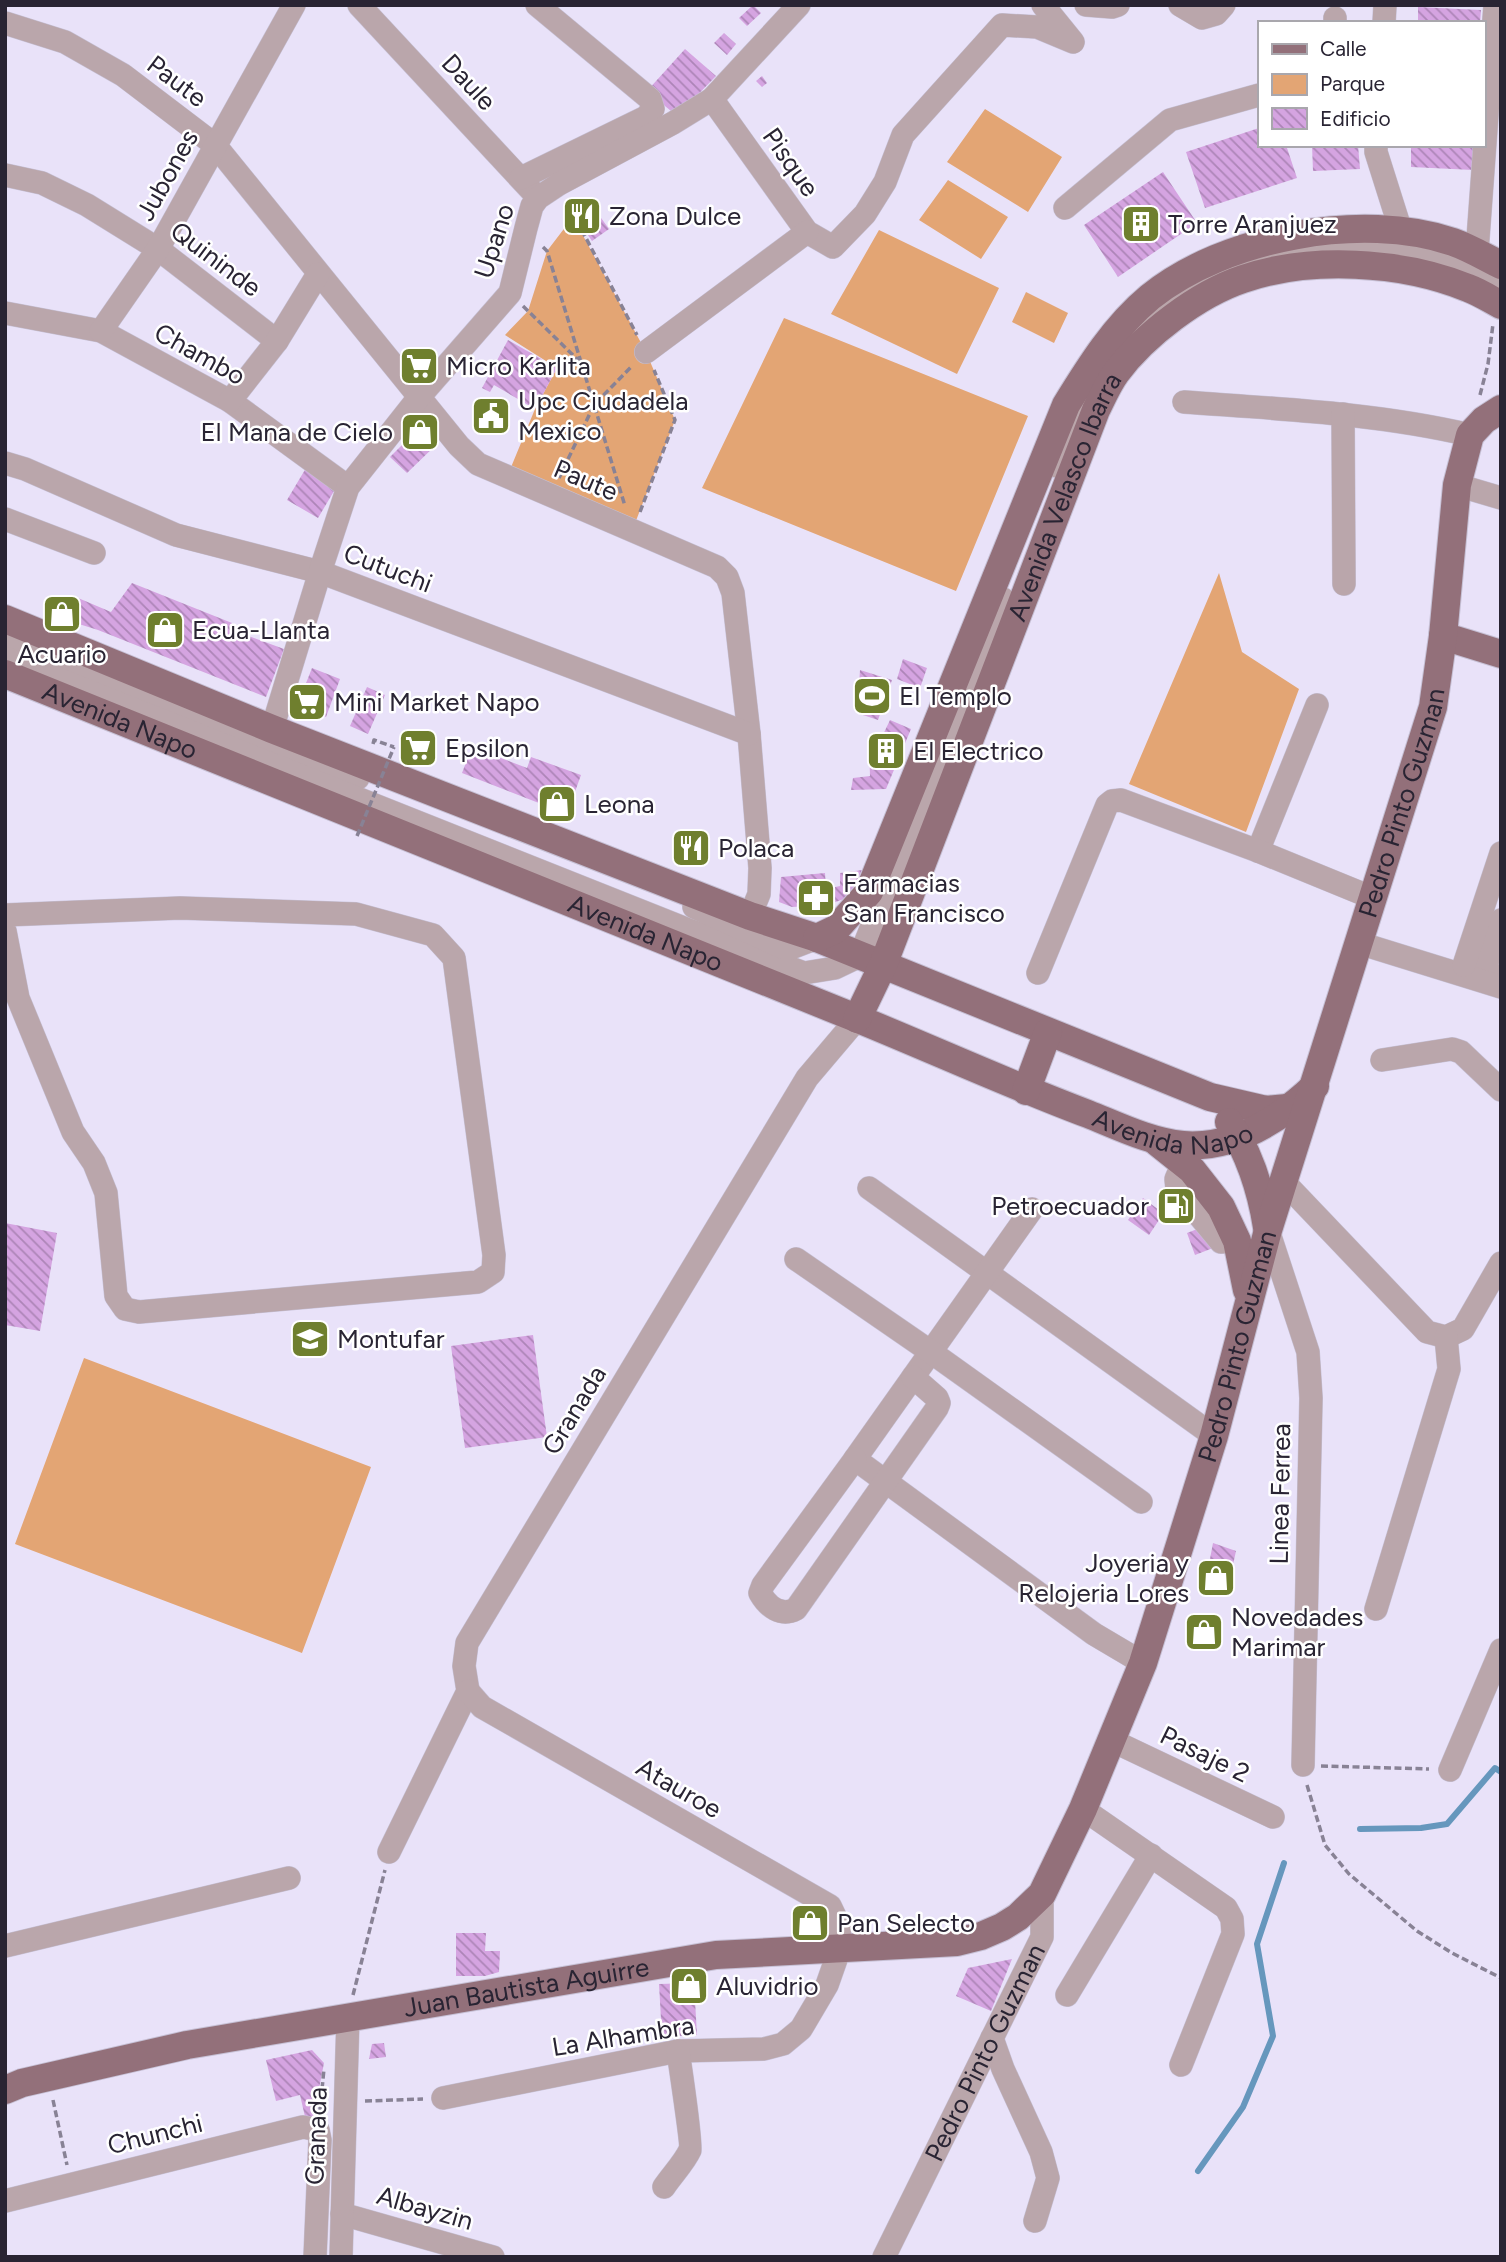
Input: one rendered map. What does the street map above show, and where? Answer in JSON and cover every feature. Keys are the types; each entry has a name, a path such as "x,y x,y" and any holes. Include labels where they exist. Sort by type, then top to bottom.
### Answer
{"main road":[{"name":"Avenida Velasco Ibarra","path":"817,938 836,929 869,892 1066,405 1089,367 1123,323 1151,297 1188,271 1246,246 1308,233 1357,229 1401,231 1452,241 1489,259"},
{"name":"Avenida Velasco Ibarra","path":"857,1019 872,960 1096,410 1115,375 1140,345 1168,321 1200,300 1242,279 1312,265 1357,265 1418,272 1468,288 1497,315"},
{"path":"1470,435 1484,420 1490,404"},
{"name":"Pedro Pinto Guzman","path":"1042,1894 1113,1741 1143,1663 1214,1436 1268,1230 1433,707 1443,636 1457,485 1470,435"},
{"name":"Avenida Napo","path":"5,619 272,729 750,916 817,938 1210,1097 1266,1110 1287,1108"},
{"path":"1443,636 1501,654"},
{"name":"Avenida Napo","path":"8,676 857,1019 1026,1091 1155,1140 1183,1145 1211,1144 1239,1137 1265,1125 1315,1086"},
{"path":"1026,1091 1048,1032"},
{"path":"1210,1097 1239,1137 1258,1182 1268,1230"},
{"path":"1155,1140 1192,1170 1221,1207 1237,1241 1249,1296"},
{"name":"Juan Bautista Aguirre","path":"5,2090 48,2077 187,2045 716,1955 928,1944 969,1939 1002,1927 1018,1917 1042,1894"}],"street":[{"name":"Jubones","path":"101,331 158,248 294,5"},
{"name":"Daule","path":"359,5 538,198"},
{"path":"521,178 646,117 653,109 650,99 537,5"},
{"name":"Pisque","path":"712,99 807,232 833,247 865,214 885,182 903,135 1002,25 1037,27 1073,42 1043,5"},
{"path":"1086,5 1118,5"},
{"path":"1180,5 1202,18 1216,14 1224,5"},
{"path":"1489,259 1495,5"},
{"name":"Upano","path":"272,729 348,487 420,396 510,293 526,228 538,198 712,99 793,7"},
{"name":"Paute","path":"5,23 65,42 123,75 215,145 459,446 478,464 717,567 727,577 733,593 749,734 760,868 758,894 750,916"},
{"path":"1065,208 1170,120 1258,95"},
{"path":"1376,147 1401,231"},
{"name":"Quininde","path":"5,175 42,183 76,199 158,248 277,341"},
{"path":"646,352 807,232"},
{"path":"8,676 804,973 872,960 1064,446 1101,374 1143,324 1178,295 1226,268 1279,253 1333,245 1428,254 1472,268 1501,288"},
{"path":"230,401 277,341 318,274"},
{"name":"Chambo","path":"5,313 101,331 230,401 348,487"},
{"path":"1184,402 1343,414 1429,425 1470,435"},
{"path":"1343,414 1344,584"},
{"name":"Cutuchi","path":"5,463 25,469 176,535 320,572 749,734"},
{"path":"1457,485 1501,498"},
{"path":"5,519 94,553"},
{"path":"5,636 267,743 684,903 784,948 817,938"},
{"path":"1258,852 1317,705"},
{"path":"1038,973 1107,805 1112,801 1121,800 1373,898"},
{"path":"1468,971 1501,853"},
{"path":"1468,971 1501,886"},
{"path":"5,915 180,908 356,914 433,935 454,958 494,1255 493,1272 478,1282 139,1312 125,1309 116,1296 106,1193 94,1163 73,1132 11,999 5,931"},
{"path":"1501,920 1484,972 1501,977"},
{"path":"1359,943 1468,971 1501,987"},
{"name":"Granada","path":"468,1690 464,1666 467,1643 807,1078 857,1019"},
{"path":"1382,1060 1452,1049 1461,1052 1501,1090"},
{"path":"1283,1181 1427,1332 1446,1337 1463,1329 1501,1263"},
{"path":"869,1188 1214,1436"},
{"path":"913,1377 939,1402 894,1488 796,1609 788,1614 780,1613 763,1598 760,1593 763,1585 855,1459 913,1377 988,1273 1031,1209"},
{"name":"Linea Ferrea","path":"1268,1230 1308,1352 1311,1398 1303,1765"},
{"path":"796,1259 1141,1502"},
{"path":"1376,1609 1449,1369 1446,1337"},
{"path":"855,1459 1094,1634 1143,1663"},
{"path":"1450,1770 1501,1650"},
{"path":"389,1852 468,1690"},
{"name":"Atauroe","path":"468,1690 482,1707 830,1906 839,1925 840,1948"},
{"name":"Pasaje 2","path":"1113,1741 1273,1817"},
{"path":"1083,1809 1226,1908 1232,1919 1233,1934 1181,2065"},
{"path":"1067,1995 1151,1855"},
{"path":"5,1946 289,1878"},
{"name":"Pedro Pinto Guzman","path":"884,2257 1042,1937 1042,1894"},
{"name":"La Alhambra","path":"443,2098 678,2051 764,2049 783,2044 801,2029 827,1985 840,1948"},
{"name":"Granada","path":"341,2257 348,2017"},
{"path":"992,2038 1003,2069 1041,2152 1048,2178 1035,2221"},
{"path":"664,2187 691,2149 678,2051"},
{"name":"Chunchi","path":"5,2201 303,2127 318,2130"},
{"path":"315,2257 320,2140 318,2130"},
{"name":"Albayzin","path":"342,2214 493,2257"}],"path":[{"path":"559,184 573,217 646,352 676,420 632,531"},
{"path":"526,228 547,251 632,531"},
{"path":"510,293 581,364"},
{"path":"1490,404 1488,364 1497,315"},
{"path":"551,496 594,405 646,352"},
{"path":"357,836 394,747 374,740"},
{"path":"1450,1770 1303,1765 1325,1845 1349,1874 1418,1931 1451,1953 1501,1978"},
{"path":"348,2017 389,1852"},
{"path":"318,2130 324,2063"},
{"path":"48,2077 71,2184"},
{"path":"345,2102 443,2098"}],"green space":[{"path":"985,109 1062,157 1028,212 947,162"},
{"path":"948,180 1008,217 981,259 919,220"},
{"path":"573,217 646,352 675,420 632,531 507,477 535,409 557,368 505,335 528,311 547,251"},
{"path":"879,230 999,288 957,374 831,314"},
{"path":"1026,292 1068,313 1054,343 1012,322"},
{"path":"784,318 1028,416 956,591 702,488"},
{"path":"1219,573 1242,652 1299,689 1246,832 1129,784"},
{"path":"84,1358 371,1467 302,1653 15,1544"}],"building":[{"path":"753,5 761,13 747,26 739,18"},
{"path":"1418,7 1481,10 1480,21 1418,21"},
{"path":"724,33 736,44 727,55 714,43"},
{"path":"685,49 716,76 677,116 647,91"},
{"path":"762,76 767,83 762,87 756,81"},
{"path":"1258,128 1258,147 1287,147 1297,178 1205,208 1186,152"},
{"path":"1312,147 1358,147 1360,169 1313,171"},
{"path":"1411,147 1474,147 1473,170 1411,167"},
{"name":"Torre Aranjuez","path":"1163,172 1197,223 1118,277 1084,225"},
{"path":"591,204 609,229 592,241 575,216"},
{"path":"508,340 557,368 535,409 494,385 490,392 482,388"},
{"name":"Micro Karlita","path":"419,362 428,371 421,377 416,377 410,370"},
{"path":"420,427 437,444 407,473 390,457"},
{"path":"306,468 337,486 318,518 287,500"},
{"name":"Ecua-Llanta","path":"132,583 232,623 230,629 284,649 266,697 98,630 47,614 71,595 111,612"},
{"path":"903,659 927,668 920,688 897,679"},
{"path":"312,668 340,679 326,717 297,706"},
{"name":"El Templo","path":"860,670 892,680 878,720 857,713"},
{"path":"367,687 385,695 368,734 350,726"},
{"path":"890,720 911,729 886,789 851,790 853,778 870,776 869,744 879,743"},
{"path":"472,747 527,768 531,757 581,775 567,814 462,773"},
{"name":"Polaca","path":"691,832 702,837 690,864 679,858"},
{"path":"862,870 844,899 827,905 792,907 779,902 781,877 825,873 826,889 840,886 840,873"},
{"name":"Petroecuador","path":"1177,1190 1192,1208 1175,1222 1160,1205"},
{"path":"1143,1198 1159,1210 1161,1217 1149,1235 1128,1220"},
{"path":"5,1223 57,1233 40,1331 5,1325"},
{"name":"Petroecuador","path":"1205,1226 1213,1248 1195,1255 1187,1233"},
{"path":"533,1335 547,1437 465,1448 451,1346"},
{"path":"1213,1543 1236,1551 1231,1574 1223,1592 1201,1583 1209,1564"},
{"name":"Novedades Marimar","path":"1192,1620 1221,1631 1216,1643 1188,1633"},
{"name":"Pan Selecto","path":"808,1914 823,1933 800,1932"},
{"path":"456,1933 486,1933 485,1951 500,1951 499,1972 485,1976 456,1976"},
{"path":"1012,1959 991,2011 956,1996 968,1968"},
{"path":"694,1983 697,2035 662,2037 659,1984"},
{"path":"384,2043 386,2057 369,2059 372,2044"},
{"path":"312,2050 324,2063 313,2119 306,2121 300,2095 276,2101 266,2060"}],"waterway":[{"path":"1360,1829 1421,1828 1447,1824 1495,1768 1501,1772"},
{"path":"1198,2171 1243,2107 1273,2036 1257,1944 1284,1863"}],"place":[{"name":"Zona Dulce","path":"582,216"},
{"name":"Torre Aranjuez","path":"1141,224"},
{"name":"Micro Karlita","path":"419,366"},
{"name":"Upc Ciudadela Mexico","path":"491,416"},
{"name":"El Mana de Cielo","path":"420,432"},
{"name":"Acuario","path":"62,614"},
{"name":"Ecua-Llanta","path":"165,630"},
{"name":"El Templo","path":"872,696"},
{"name":"Mini Market Napo","path":"307,702"},
{"name":"Epsilon","path":"418,748"},
{"name":"El Electrico","path":"886,751"},
{"name":"Leona","path":"557,804"},
{"name":"Polaca","path":"691,848"},
{"name":"Farmacias San Francisco","path":"816,898"},
{"name":"Petroecuador","path":"1176,1206"},
{"name":"Montufar","path":"310,1339"},
{"name":"Joyeria y Relojeria Lores","path":"1216,1578"},
{"name":"Novedades Marimar","path":"1204,1632"},
{"name":"Pan Selecto","path":"810,1923"},
{"name":"Aluvidrio","path":"689,1986"}]}
